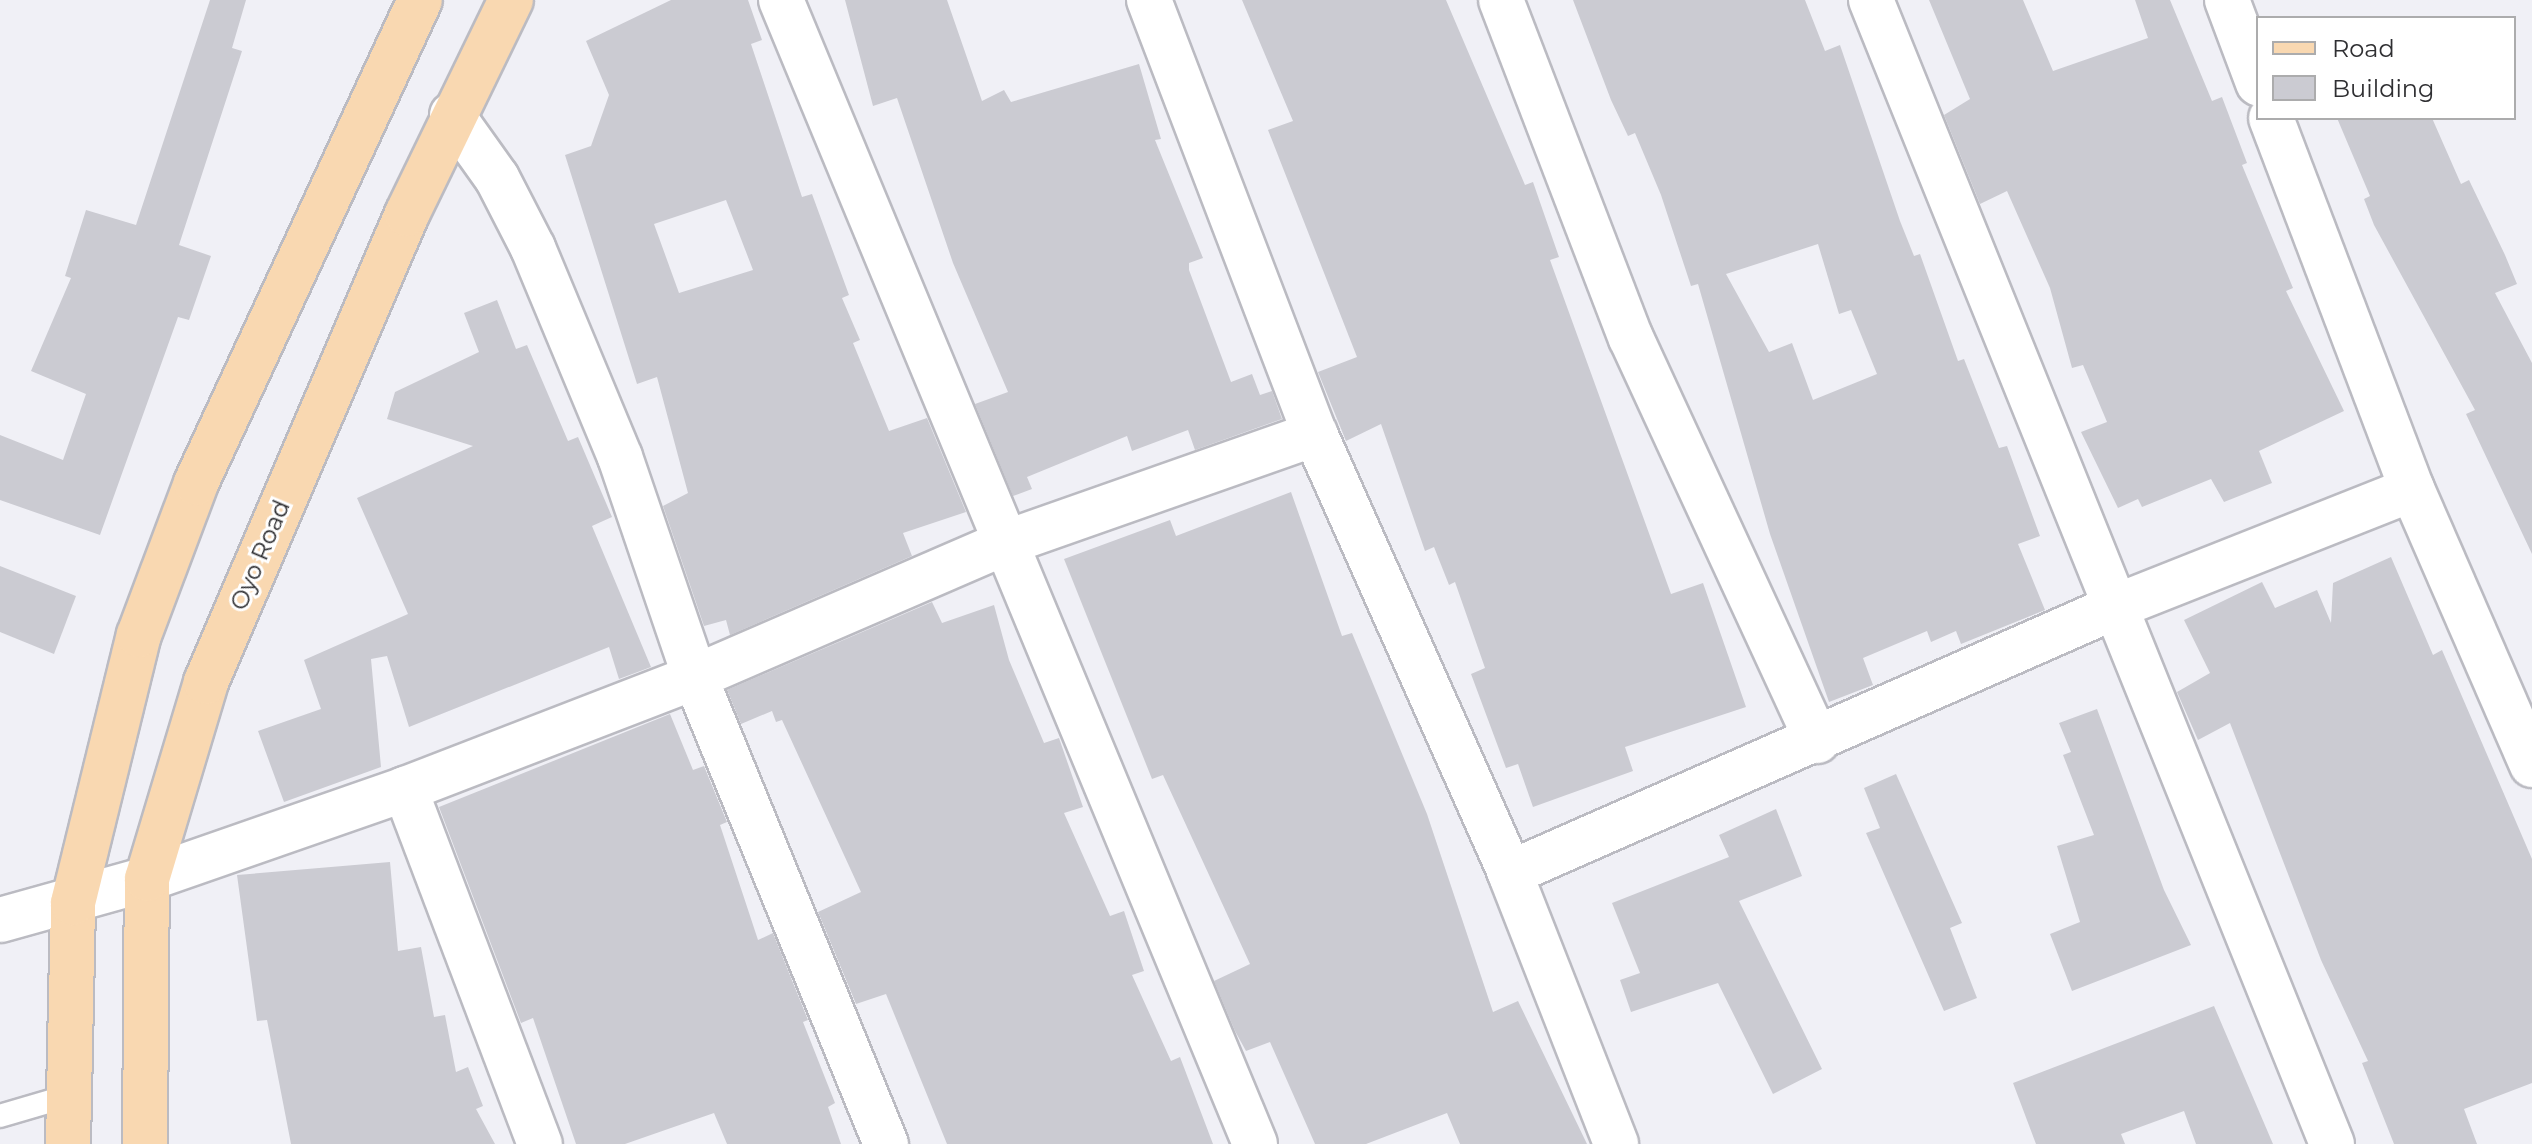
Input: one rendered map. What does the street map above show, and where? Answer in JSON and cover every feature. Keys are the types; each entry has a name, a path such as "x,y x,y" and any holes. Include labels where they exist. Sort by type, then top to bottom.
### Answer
{"main road":[{"path":"68,1144 73,903 139,635 196,483 420,0"},
{"name":"Oyo Road","path":"145,1144 147,879 206,682 452,115 511,0"}],"street":[{"path":"781,0 1255,1144"},
{"path":"1149,0 1315,434 1510,873 1616,1144"},
{"path":"1501,0 1631,338 1817,741"},
{"path":"1871,0 2332,1144"},
{"path":"2227,0 2256,78"},
{"path":"452,115 497,178 533,248 620,457 695,677 886,1144"},
{"path":"2272,120 2412,489 2532,765"},
{"path":"0,920 73,903 405,789 695,677 1005,543 1315,434"},
{"path":"1510,873 1817,741 2117,606 2412,489"},
{"path":"405,789 540,1144"}],"lane":[{"path":"0,1116 68,1096"}],"building":[{"path":"210,0 246,0 232,48 242,51 179,245 211,256 189,320 178,317 100,535 0,500 0,435 63,460 86,394 31,371 71,278 65,276 86,210 136,225"},
{"path":"671,0 748,0 762,40 751,44 802,197 812,194 849,295 842,298 860,340 853,343 889,431 927,418 966,512 903,533 912,556 730,635 726,620 704,626 663,506 688,493 657,377 637,384 565,155 591,146 609,95 586,41","holes":["726,200 753,270 679,293 654,224"]},
{"path":"845,0 947,0 982,101 1004,90 1011,102 1139,64 1161,139 1155,140 1203,258 1189,263 1189,270 1231,382 1252,374 1260,395 1272,391 1282,419 1195,450 1188,430 1132,451 1127,436 1027,477 1032,489 1013,496 975,404 1008,392 953,263 897,98 873,106"},
{"path":"1242,0 1446,0 1525,185 1533,182 1559,257 1550,260 1671,594 1703,583 1746,707 1625,747 1633,771 1533,807 1518,764 1506,768 1471,674 1485,668 1455,582 1449,585 1434,547 1425,551 1381,424 1346,441 1318,372 1357,357 1268,130 1293,121"},
{"path":"1573,0 1805,0 1825,51 1840,45 1914,256 1920,254 1958,361 1964,359 1999,448 2007,446 2040,536 2018,544 2045,610 1961,644 1956,631 1931,642 1927,631 1863,658 1873,685 1829,702 1770,534 1698,284 1691,286 1661,195 1635,133 1628,136","holes":["1818,244 1839,314 1851,310 1877,374 1813,400 1792,343 1769,352 1726,274"]},
{"path":"1929,0 2023,0 2053,71 2148,38 2135,0 2170,0 2212,101 2222,97 2247,163 2242,165 2293,288 2286,291 2344,411 2259,451 2272,483 2224,502 2211,479 2142,507 2138,499 2118,508 2081,432 2107,422 2083,365 2072,368 2050,288 2007,191 1980,204 1944,115 1970,99"},
{"path":"2338,120 2433,120 2461,184 2469,180 2505,255 2517,284 2495,293 2532,363 2532,554 2466,414 2475,410 2374,225 2364,199 2370,196"},
{"path":"497,300 516,349 527,345 568,441 578,437 612,517 592,526 651,667 619,679 609,647 409,727 387,656 371,659 381,767 284,802 258,731 321,709 304,660 408,614 357,498 473,446 387,419 395,392 479,352 464,313"},
{"path":"1291,492 1342,636 1352,633 1427,814 1493,1012 1518,1001 1587,1144 1460,1144 1447,1113 1366,1144 1315,1144 1270,1042 1246,1051 1235,1031 1214,981 1250,964 1163,775 1152,779 1064,559 1170,520 1176,536"},
{"path":"2391,557 2433,655 2442,650 2532,859 2532,1083 2464,1109 2477,1144 2394,1144 2362,1063 2368,1061 2321,960 2230,723 2198,740 2177,692 2210,673 2184,620 2262,582 2275,608 2317,590 2331,623 2333,583"},
{"path":"0,566 76,596 54,654 0,632"},
{"path":"932,602 942,623 994,605 1009,660 1044,743 1059,738 1083,807 1064,813 1110,916 1124,911 1144,971 1132,975 1171,1061 1180,1057 1213,1144 947,1144 886,994 856,1004 818,912 861,892 782,720 776,722 772,711 741,724 727,690"},
{"path":"2097,709 2164,890 2191,945 2072,991 2050,934 2080,922 2057,846 2094,835 2063,755 2071,752 2059,723"},
{"path":"670,714 693,770 704,766 727,822 720,825 758,940 773,933 808,1020 803,1022 835,1103 828,1107 841,1144 727,1144 714,1113 625,1144 576,1144 533,1018 521,1023 439,807"},
{"path":"1896,774 1962,923 1950,928 1977,998 1944,1011 1866,833 1880,828 1864,788"},
{"path":"1776,809 1802,876 1739,901 1822,1069 1773,1094 1718,983 1631,1012 1620,980 1640,973 1612,903 1729,857 1719,835"},
{"path":"390,862 398,951 421,947 434,1017 445,1015 456,1072 468,1067 483,1106 476,1109 495,1144 291,1144 267,1020 257,1021 237,875"},
{"path":"2214,1006 2273,1144 2196,1144 2184,1111 2121,1134 2125,1144 2036,1144 2013,1083"}]}
